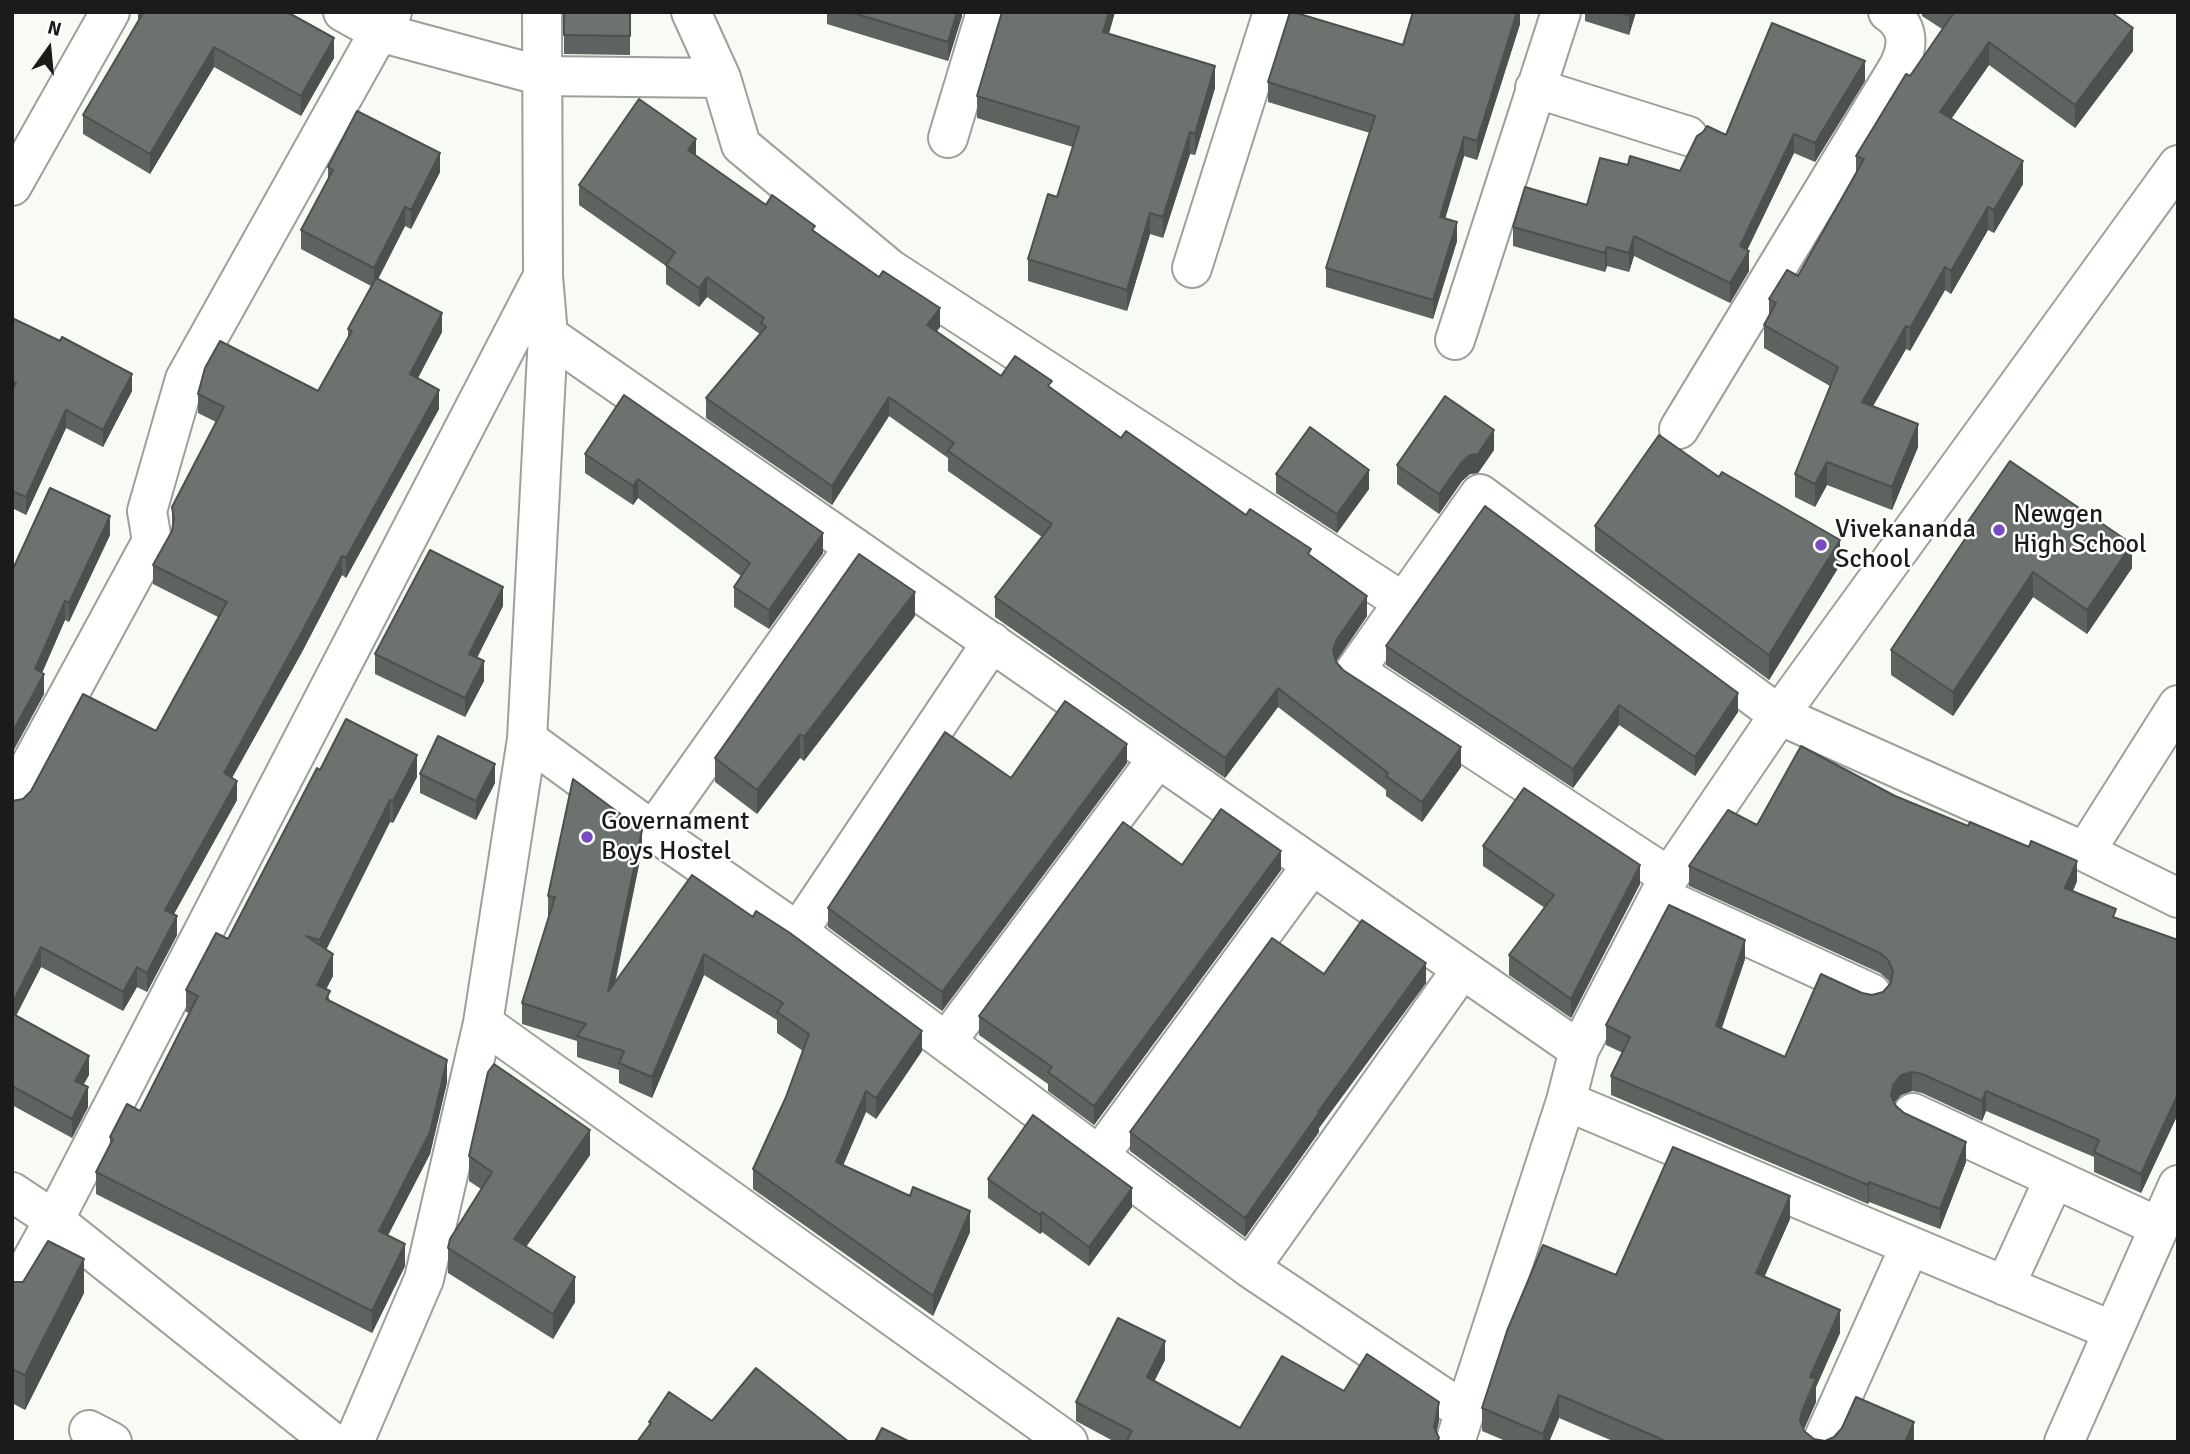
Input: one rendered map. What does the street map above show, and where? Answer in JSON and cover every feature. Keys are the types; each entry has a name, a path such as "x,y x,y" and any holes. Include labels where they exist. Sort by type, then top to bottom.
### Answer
{"street":[{"path":"343,12 386,22 542,76 721,78"},
{"path":"354,1442 424,1279 483,1023 527,739 548,334 543,276 542,12"},
{"path":"691,12 721,78 741,145 890,270 1404,602"},
{"path":"948,138 986,12"},
{"path":"1192,268 1273,12"},
{"path":"1455,340 1561,12"},
{"path":"1679,429 1899,66 1907,49 1904,30 1888,12"},
{"path":"12,186 98,16"},
{"path":"12,799 152,541 148,511 184,379 386,22"},
{"path":"1535,88 1688,136"},
{"path":"527,739 798,932 1460,1427 1566,1101 1579,1050 1664,886 1779,715 2178,165"},
{"path":"14,1288 54,1220 543,276"},
{"path":"548,334 1579,1050"},
{"path":"1871,992 1664,886 1355,671 1480,494 1779,715 2085,852 2178,898"},
{"path":"653,831 854,547"},
{"path":"798,932 992,642"},
{"path":"2085,852 2178,705"},
{"path":"946,1042 1158,758"},
{"path":"1099,1156 1312,865"},
{"path":"1250,1268 1462,969"},
{"path":"483,1023 1068,1442"},
{"path":"1566,1101 2113,1331"},
{"path":"1913,1113 2159,1227"},
{"path":"2005,1286 2054,1179"},
{"path":"2064,1442 2177,1187"},
{"path":"12,1192 54,1220 332,1442"},
{"path":"1822,1442 1910,1246"}],"building":[{"path":"141,12 287,12 334,38 301,96 214,47 150,154 83,115 143,13"},
{"path":"564,12 630,12 630,36 564,35"},
{"path":"850,12 957,12 948,42"},
{"path":"1002,12 1109,12 1103,32 1215,66 1195,134 1190,132 1163,217 1150,213 1127,290 1028,259 1048,194 1057,197 1079,127 977,96"},
{"path":"1290,12 1403,45 1413,12 1517,12 1477,141 1464,137 1440,217 1457,222 1433,300 1326,268 1375,116 1268,82"},
{"path":"1951,12 2111,12 2133,28 2075,105 1989,42 1940,112 2023,161 1994,210 1988,207 1951,271 1945,267 1910,328 1906,326 1862,402 1918,424 1892,487 1827,462 1815,484 1795,474 1838,367 1764,325 1776,303 1769,299 1787,270 1798,276 1864,159 1856,156 1906,74 1910,76 1953,14"},
{"path":"1772,23 1865,61 1815,143 1794,134 1740,246 1749,251 1730,283 1634,236 1629,253 1607,247 1605,253 1513,227 1525,187 1587,205 1600,158 1628,165 1630,156 1680,171 1697,136 1707,126 1726,135"},
{"path":"639,99 696,139 688,150 766,205 772,195 815,226 812,230 879,277 883,271 940,308 927,325 1001,376 1015,356 1052,381 1048,386 1121,438 1126,431 1246,515 1250,509 1311,549 1308,554 1367,596 1337,639 1333,650 1336,662 1343,670 1461,747 1422,802 1278,688 1225,758 995,597 1052,524 948,451 954,443 889,397 832,486 706,398 766,327 761,323 764,318 707,277 699,288 666,265 675,252 579,185"},
{"path":"357,111 440,153 411,210 405,207 374,268 301,230 333,170 328,167"},
{"path":"376,278 442,313 410,374 439,390 346,558 342,556 224,773 237,781 165,910 177,916 147,973 137,967 123,992 41,947 12,1004 12,801 23,799 31,791 83,694 156,731 227,602 153,565 172,531 172,507 224,407 198,394 205,368 220,341 318,391 352,331 348,329"},
{"path":"12,318 60,341 62,337 132,374 103,430 66,410 26,497 12,491 12,390 16,383 12,381"},
{"path":"624,395 823,533 769,610 734,587 750,563 638,479 633,486 585,454"},
{"path":"1445,396 1494,430 1478,454 1470,455 1462,462 1439,494 1397,465"},
{"path":"1310,427 1369,470 1337,514 1276,474"},
{"path":"1659,435 1719,477 1722,472 1840,540 1769,655 1595,526"},
{"path":"2010,461 2132,544 2087,610 2033,572 1953,692 1891,650 1971,530 1965,526"},
{"path":"50,488 110,516 69,603 65,601 35,669 44,674 12,733 12,571"},
{"path":"1485,506 1738,693 1695,757 1619,705 1573,769 1386,646"},
{"path":"430,550 503,587 469,654 484,661 465,698 375,654"},
{"path":"859,554 915,592 804,737 800,734 757,790 715,758"},
{"path":"1065,701 1127,744 942,992 828,908 945,732 1011,778"},
{"path":"346,719 417,755 393,801 390,800 320,940 306,936 333,954 317,985 330,991 326,999 447,1060 430,1132 379,1231 405,1244 372,1311 96,1172 127,1104 140,1111 198,996 186,990 216,933 228,939 317,768 320,770"},
{"path":"438,736 495,764 476,801 420,774"},
{"path":"1801,746 1895,796 1968,826 1970,822 2029,847 2031,841 2077,861 2065,888 2116,909 2113,917 2178,940 2178,1094 2141,1174 2094,1152 2099,1140 1986,1091 1982,1101 1912,1072 1901,1075 1893,1085 1891,1096 1896,1106 1904,1113 1966,1142 1940,1209 1869,1182 1868,1185 1611,1076 1630,1037 1606,1025 1669,905 1745,940 1716,1026 1785,1057 1821,974 1872,995 1883,992 1891,983 1893,971 1888,960 1880,953 1689,866 1728,810 1757,825"},
{"path":"573,779 642,830 608,992 692,875 753,917 756,911 790,933 922,1031 876,1098 866,1091 836,1162 910,1196 913,1187 970,1211 933,1296 753,1169 786,1097 809,1034 777,1012 783,1003 704,954 652,1077 619,1063 624,1051 577,1036 586,1024 522,1003 555,897 548,896"},
{"path":"1524,788 1640,865 1571,999 1509,955 1554,895 1483,846"},
{"path":"1221,809 1281,851 1094,1106 1048,1072 1052,1067 979,1016 1123,822 1182,865"},
{"path":"1362,920 1426,963 1245,1218 1130,1132 1272,938 1324,974"},
{"path":"13,1014 89,1056 75,1081 88,1087 72,1119 12,1086"},
{"path":"494,1064 590,1130 514,1239 575,1277 553,1314 448,1248 450,1239 492,1172 469,1156 488,1072"},
{"path":"1033,1115 1132,1188 1089,1247 1042,1212 1040,1215 988,1179"},
{"path":"1673,1147 1790,1196 1756,1273 1840,1310 1810,1377 1816,1379 1802,1411 1800,1421 1804,1431 1814,1439 1825,1441 1834,1437 1842,1428 1856,1397 1914,1422 1905,1442 1668,1442 1559,1395 1543,1434 1482,1408 1507,1331 1543,1245 1616,1275"},
{"path":"48,1241 84,1259 25,1375 12,1369 12,1282 23,1282"},
{"path":"1118,1318 1165,1341 1147,1377 1240,1428 1282,1356 1344,1391 1367,1354 1439,1402 1434,1427 1439,1438 1437,1442 1126,1442 1132,1431 1076,1402"},
{"path":"756,1368 849,1442 637,1442 669,1392 712,1421"},
{"path":"882,1428 910,1442 875,1442"}],"place":[{"name":"Newgen High School","path":"1999,530"},
{"name":"Vivekananda School","path":"1821,545"},
{"name":"Governament Boys Hostel","path":"587,837"}]}
